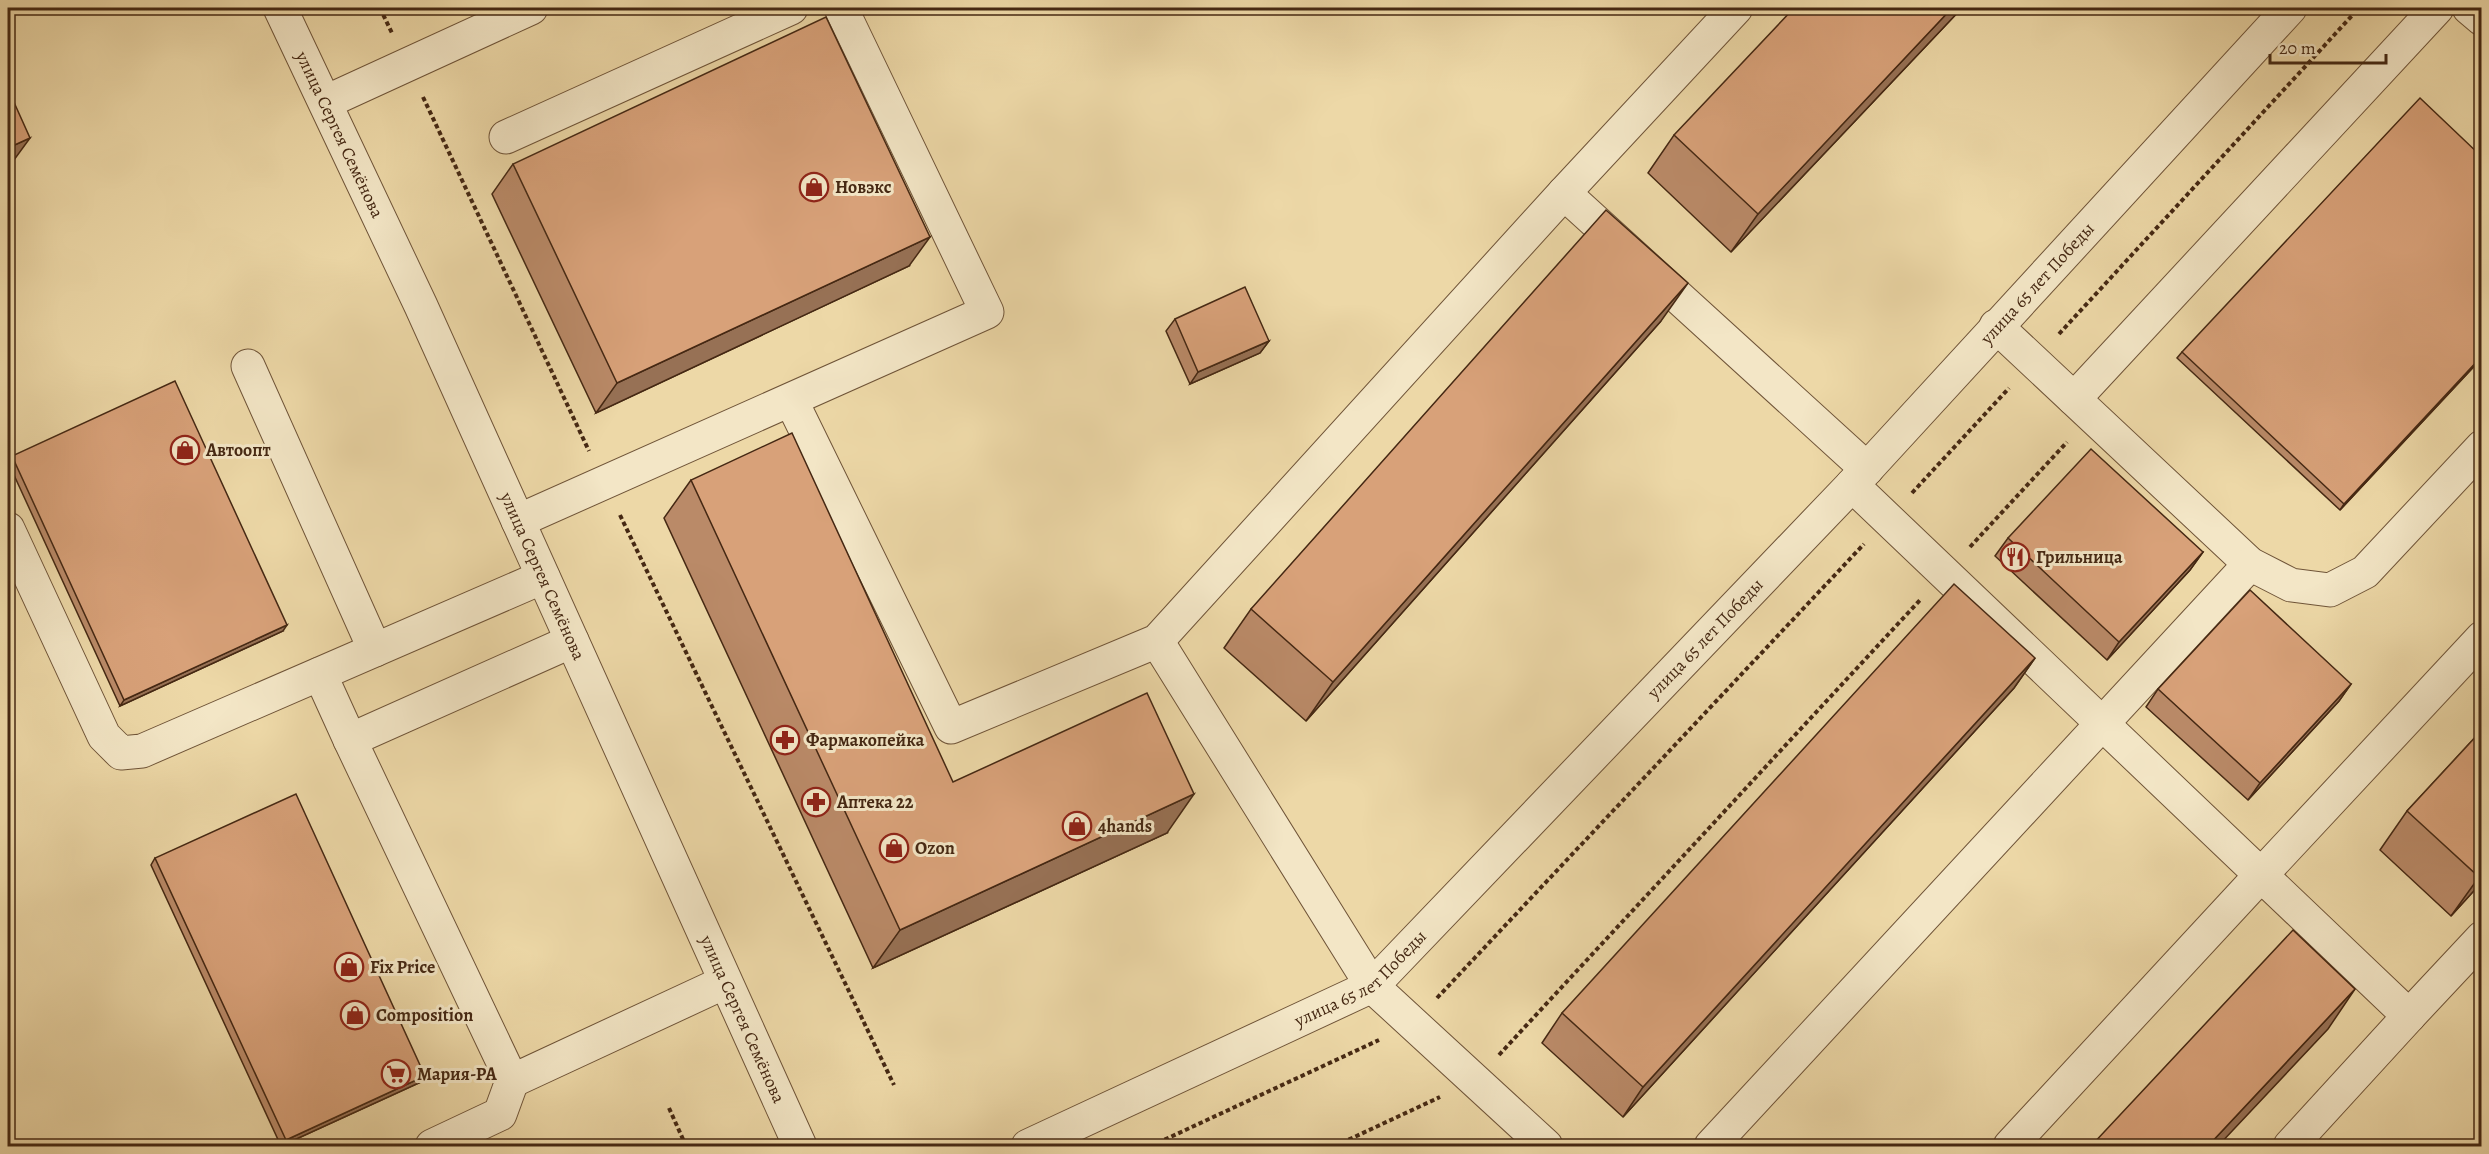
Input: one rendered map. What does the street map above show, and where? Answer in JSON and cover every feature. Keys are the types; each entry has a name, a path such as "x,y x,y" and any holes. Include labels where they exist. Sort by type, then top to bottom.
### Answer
{"street":[{"name":"улица Сергея Семёнова","path":"280,8 422,306 724,982 800,1146"},
{"path":"326,102 531,8"},
{"path":"506,137 791,8"},
{"path":"518,521 987,312 841,8"},
{"path":"791,399 951,727 1156,641 1564,193 1736,8"},
{"name":"улица 65 лет Победы","path":"1028,1146 1372,986 1859,477 2290,8"},
{"path":"2083,407 2437,8"},
{"path":"2469,8 2481,19"},
{"path":"1564,193 1859,477 1888,519 2409,1016"},
{"path":"1996,326 2250,564 2291,585 2330,590 2365,572 2481,447"},
{"path":"248,366 375,650"},
{"path":"8,529 104,736 121,753 142,752 543,577"},
{"path":"1711,1146 2250,564"},
{"path":"2010,1146 2481,638"},
{"path":"350,740 572,641"},
{"path":"1156,641 1372,986 1546,1146"},
{"path":"320,674 512,1081"},
{"path":"2290,1146 2481,938"},
{"path":"432,1146 500,1114 512,1081 724,982"}],"path":[{"path":"380,8 604,482 894,1084"},
{"path":"1151,1146 1413,1024 1888,519 2358,8"},
{"path":"1335,1146 1474,1081 1945,573 2083,407"},
{"path":"669,1108 686,1146"}],"building":[{"path":"1794,8 1952,8 1758,214 1674,135"},
{"path":"826,17 930,237 617,383 513,164"},
{"path":"8,89 30,138 8,148"},
{"path":"2420,98 2481,156 2481,357 2344,504 2182,352"},
{"path":"1606,210 1688,283 1333,682 1251,609"},
{"path":"1245,287 1269,341 1198,372 1175,319"},
{"path":"175,381 287,625 124,700 12,456"},
{"path":"792,433 953,782 1147,693 1194,794 900,930 691,480"},
{"path":"2091,449 2203,552 2119,642 2008,538"},
{"path":"1954,584 2035,658 1643,1087 1562,1013"},
{"path":"2250,590 2351,684 2260,783 2158,689"},
{"path":"2481,731 2481,874 2479,877 2407,811"},
{"path":"296,794 425,1076 286,1140 155,858"},
{"path":"2293,930 2355,989 2208,1146 2091,1146"},
{"path":"1360,1140 1363,1146 1346,1146"}],"place":[{"name":"Новэкс","path":"814,187"},
{"name":"Автоопт","path":"185,450"},
{"name":"Грильница","path":"2015,557"},
{"name":"Фармакопейка","path":"785,740"},
{"name":"Аптека 22","path":"816,802"},
{"name":"4hands","path":"1077,826"},
{"name":"Ozon","path":"894,848"},
{"name":"Fix Price","path":"349,967"},
{"name":"Composition","path":"355,1015"},
{"name":"Мария-РА","path":"396,1074"}]}
